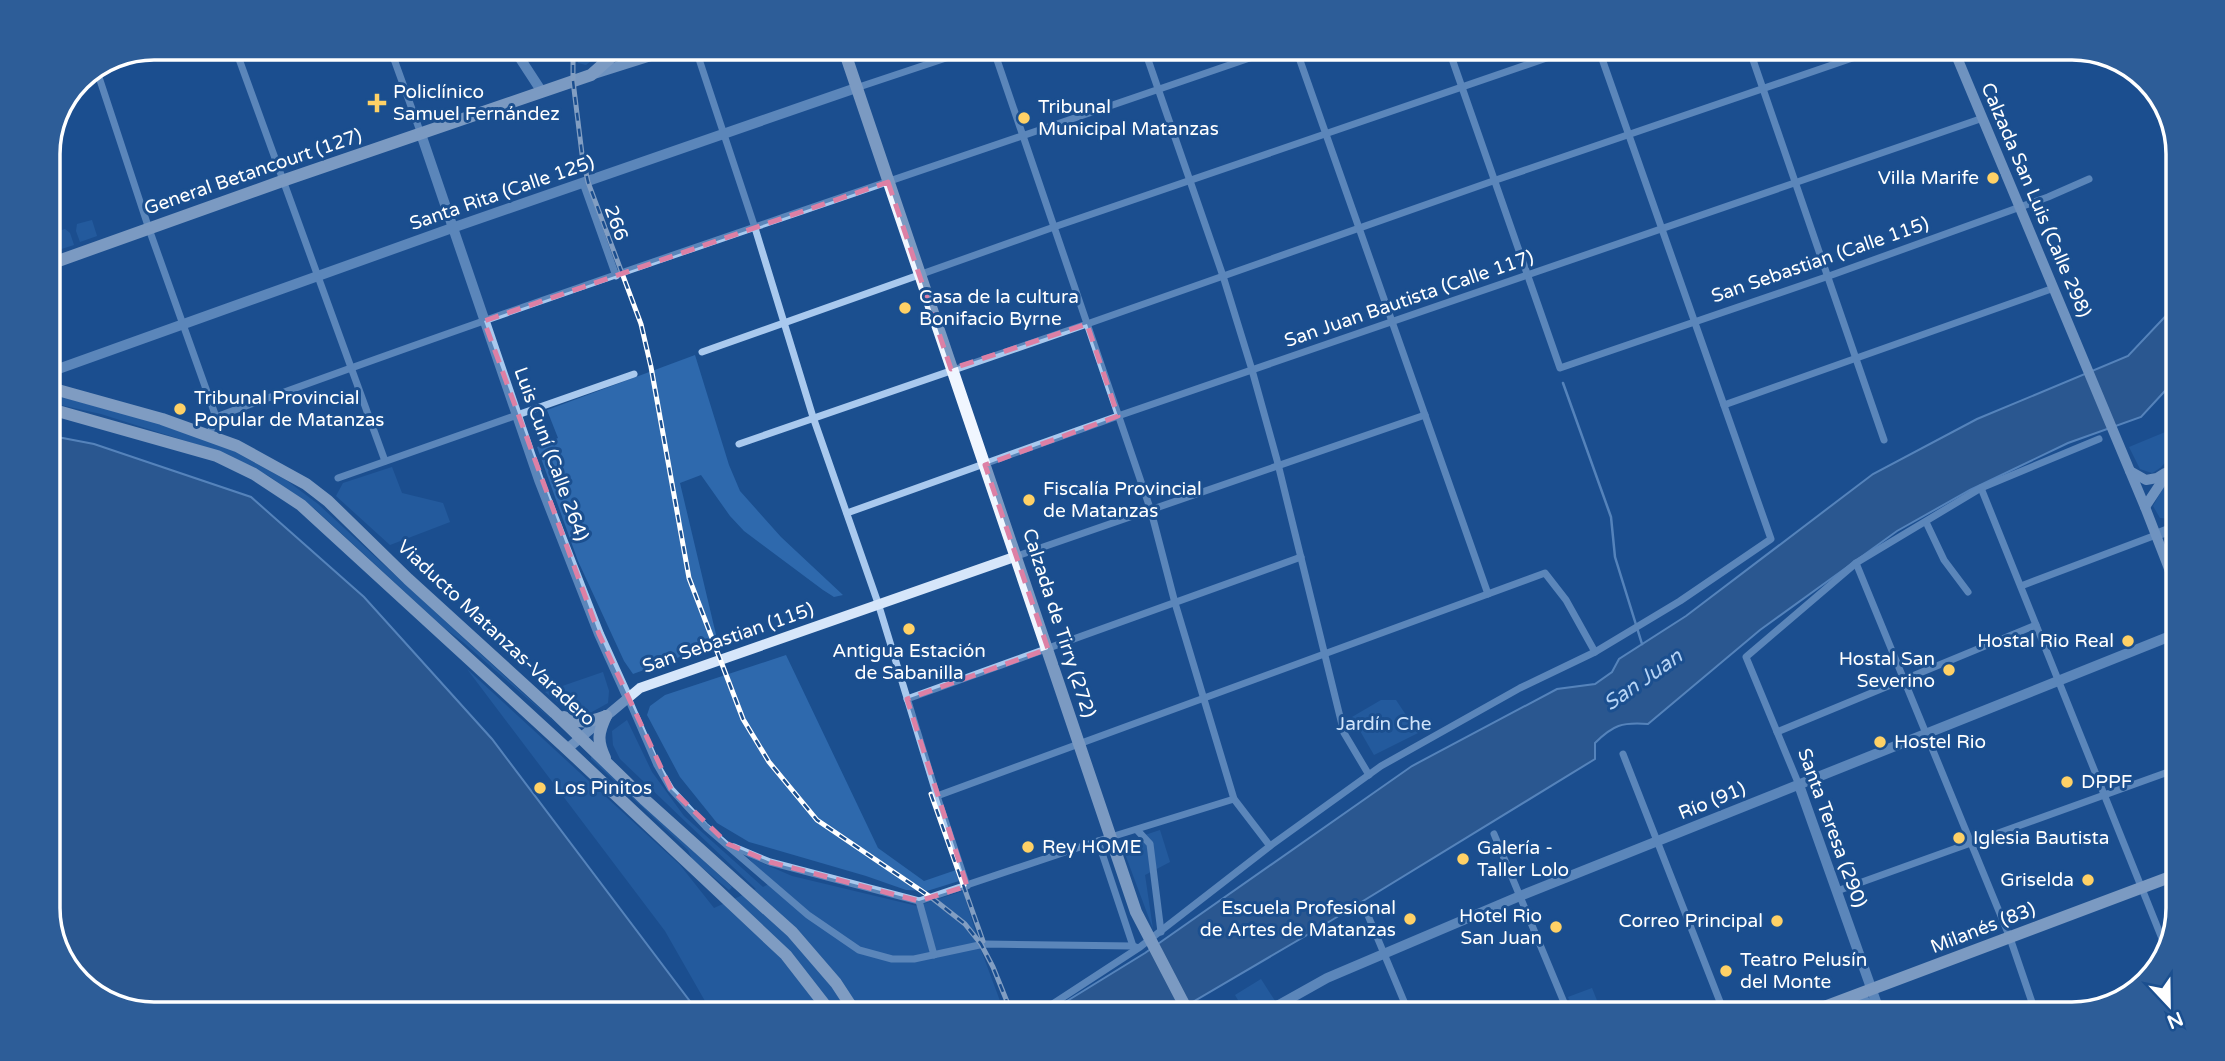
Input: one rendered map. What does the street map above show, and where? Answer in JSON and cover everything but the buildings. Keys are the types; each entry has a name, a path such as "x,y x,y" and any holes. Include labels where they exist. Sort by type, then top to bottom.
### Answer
{"highway":[{"name":"Viaducto Matanzas-Varadero","path":"60,390 209,435 306,484 792,932 836,983 848,1002"},
{"name":"Viaducto Matanzas-Varadero","path":"60,412 217,456 286,494 567,749 786,955 823,1002"},
{"path":"555,713 575,722 587,723 606,716"},
{"path":"606,716 599,732 598,744 607,764"}],"main road":[{"path":"591,75 608,60"},
{"path":"591,75 640,60"},
{"name":"Calzada de Tirry (272)","path":"847,60 1143,929 1183,1002"},
{"name":"Calzada San Luis (Calle 298)","path":"1958,60 2166,559"},
{"name":"General Betancourt (127)","path":"60,260 591,75"},
{"path":"2130,471 2146,480 2157,478 2165,471"},
{"path":"2145,507 2165,476"},
{"path":"878,603 1017,555"},
{"name":"San Sebastian (115)","path":"567,749 640,688 878,603"},
{"name":"Milanés (83)","path":"1837,1002 2166,879"}],"street":[{"path":"240,60 385,461"},
{"name":"Luis Cuní (Calle 264)","path":"394,60 539,480 599,634 657,765 671,789 706,827 728,844"},
{"path":"521,60 542,92"},
{"path":"699,60 813,417 878,603 967,886"},
{"name":"Santa Rita (Calle 125)","path":"60,366 940,60"},
{"path":"997,60 1151,511 1175,603 1234,799 1270,846"},
{"path":"1148,60 1191,180 1252,370 1344,733 1369,775"},
{"path":"216,417 616,275 1244,60"},
{"path":"1300,60 1488,594"},
{"path":"1452,60 1527,275"},
{"path":"702,352 1054,227 1541,60"},
{"path":"1055,1002 1161,932 1270,846 1381,766 1520,688 1595,652 1680,601 1771,539 1603,60"},
{"path":"1753,60 1884,440"},
{"path":"738,444 1846,60"},
{"path":"99,77 149,229 216,417 209,435"},
{"name":"San Juan Bautista (Calle 117)","path":"847,513 1118,416 1983,118"},
{"name":"San Sebastian (Calle 115)","path":"1527,275 1560,369 2020,208 2089,179"},
{"name":"266","path":"583,183 616,275"},
{"path":"1724,405 2054,288"},
{"path":"338,478 634,374"},
{"path":"1017,555 1425,415"},
{"path":"2032,1002 2010,938 1856,563 1981,488 2099,439"},
{"path":"1981,488 2161,935"},
{"path":"1926,522 1944,560 1968,592"},
{"path":"2021,586 2166,531"},
{"path":"907,699 1301,557"},
{"name":"Santa Teresa (290)","path":"1856,563 1746,657 1838,891 1876,1002"},
{"path":"937,796 1545,573 1566,600 1595,652"},
{"path":"1777,732 2036,625"},
{"name":"Río (91)","path":"1283,1002 1307,988 1385,953 1520,896 2166,638"},
{"path":"1623,754 1720,1002"},
{"path":"1838,891 2166,773"},
{"path":"728,844 770,862 919,901 1234,799"},
{"path":"1137,830 1150,844 1161,932"},
{"path":"1494,834 1564,1002"},
{"path":"1098,841 1137,947"},
{"path":"728,844 755,871 808,915 859,950 892,959 914,960 984,944 1137,947"},
{"path":"919,901 934,955"},
{"path":"1367,913 1404,1002"},
{"path":"1847,998 1866,1002"}],"highlighted area":[{"path":"888,182 951,369 1087,324 1118,416 985,465 1048,649 907,699 967,886 919,901 770,862 728,844 671,789 599,634 484,321"}],"green space":[{"path":"578,60 592,60 586,65 578,63"},
{"path":"92,220 97,236 80,242 76,231 77,224"},
{"path":"65,229 70,233 74,245 60,249 60,231"},
{"path":"695,355 729,465 740,491 781,537 843,595 834,597 823,590 744,531 701,475 680,483 718,643 633,674 624,661 578,561 537,447 558,438 547,410"},
{"path":"60,397 161,424 230,449 286,480 318,504 561,728 443,627 315,509 269,476 227,454 101,414 60,405"},
{"path":"2165,432 2165,462 2152,473 2140,469 2129,447"},
{"path":"392,467 402,493 443,503 450,522 390,545 336,496 343,483"},
{"path":"2165,484 2165,518 2160,518 2153,506"},
{"path":"786,655 878,848 924,881 956,870 959,881 927,891 906,890 749,842 717,823 680,777 647,715 650,706 665,695"},
{"path":"467,669 680,865 714,908 756,889 620,759 613,745 612,731 627,720 652,772 684,816 763,887 773,882 746,856 792,876 917,906 963,891 1000,1002 706,1002 665,931"},
{"path":"603,672 609,691 608,703 590,713 572,713 545,692"},
{"name":"Jardín Che","path":"1381,700 1396,700 1418,733 1374,755 1352,717"},
{"path":"591,756 732,887 729,890 692,859 688,850 591,759"},
{"path":"1160,830 1170,862 1145,875 1153,929 1121,843"},
{"path":"1261,979 1276,1002 1239,1002 1235,995"},
{"path":"1592,988 1598,1002 1570,1002 1568,997"}],"water":[{"name":"San Juan","path":"2165,316 2165,391 2141,417 2068,443 1970,490 1897,531 1760,630 1648,724 1625,724 1607,732 1595,743 1595,759 1319,928 1193,1002 1065,1002 1145,953 1412,766 1557,689 1595,684 1612,672 1619,659 1686,616 1873,474 1977,419 2128,356"},
{"path":"60,437 94,444 251,497 364,597 492,739 690,1002 154,1002 135,1000 96,982 79,965 69,949 61,926 60,913"}],"waterway":[{"path":"1563,383 1611,517 1615,557 1642,644"}],"railway":[{"path":"573,60 573,81 588,182 641,324 689,578 743,719 769,762 817,820 932,898 965,924 981,944 1007,1002"},
{"path":"931,794 983,941"}],"place":[{"name":"Policlínico Samuel Fernández","path":"377,103"},
{"name":"Tribunal Municipal Matanzas","path":"1024,118"},
{"name":"Villa Marife","path":"1993,178"},
{"name":"Casa de la cultura Bonifacio Byrne","path":"905,308"},
{"name":"Tribunal Provincial Popular de Matanzas","path":"180,409"},
{"name":"Fiscalía Provincial de Matanzas","path":"1029,500"},
{"name":"Antigua Estación de Sabanilla","path":"909,629"},
{"name":"Hostal Rio Real","path":"2128,641"},
{"name":"Hostal San Severino","path":"1949,670"},
{"name":"Hostel Rio","path":"1880,742"},
{"name":"DPPF","path":"2067,782"},
{"name":"Los Pinitos","path":"540,788"},
{"name":"Iglesia Bautista","path":"1959,838"},
{"name":"Rey HOME","path":"1028,847"},
{"name":"Galería - Taller Lolo","path":"1463,859"},
{"name":"Griselda","path":"2088,880"},
{"name":"Escuela Profesional de Artes de Matanzas","path":"1410,919"},
{"name":"Correo Principal","path":"1777,921"},
{"name":"Hotel Rio San Juan","path":"1556,927"},
{"name":"Teatro Pelusín del Monte","path":"1726,971"}]}
